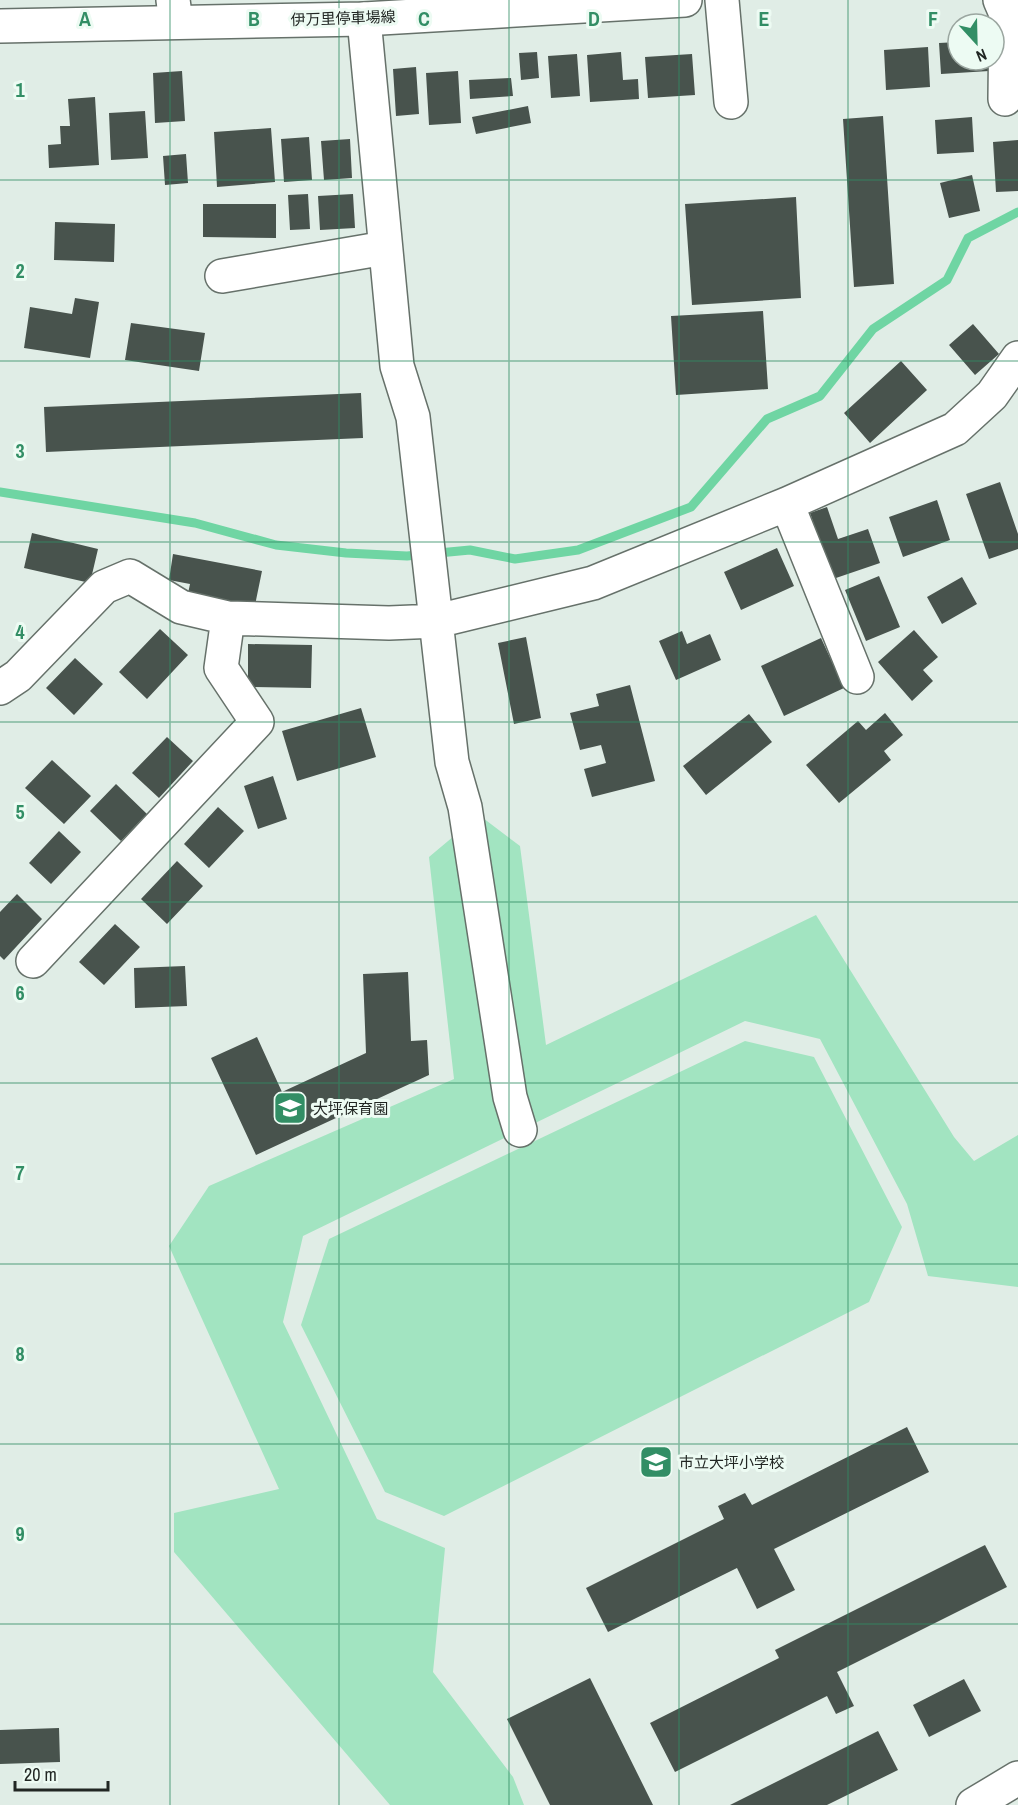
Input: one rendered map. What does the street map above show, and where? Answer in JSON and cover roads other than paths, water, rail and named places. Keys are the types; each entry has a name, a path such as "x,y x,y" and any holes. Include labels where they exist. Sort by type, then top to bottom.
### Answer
{"street":[{"name":"伊万里停車場線","path":"0,26 175,11 364,19 685,0"},
{"path":"722,0 731,102"},
{"path":"1000,0 1006,14 1005,99"},
{"path":"364,19 396,366 413,417 452,762 465,807 510,1097 520,1130"},
{"path":"222,276 385,248"},
{"path":"0,688 18,676 104,587 130,576 181,607 228,618 389,623 436,607 593,583 787,504 955,429 992,395 1018,358"},
{"path":"787,504 857,677"},
{"path":"33,961 257,722 221,668 228,618"},
{"path":"973,1805 1018,1778"}],"waterway":[{"path":"0,492 195,523 276,545 346,553 407,556 470,550 515,559 578,550 691,507 767,419 820,396 873,329 947,280 968,238 1018,212"}],"place":[{"name":"大坪保育園","path":"290,1108"},
{"name":"市立大坪小学校","path":"656,1462"}]}
